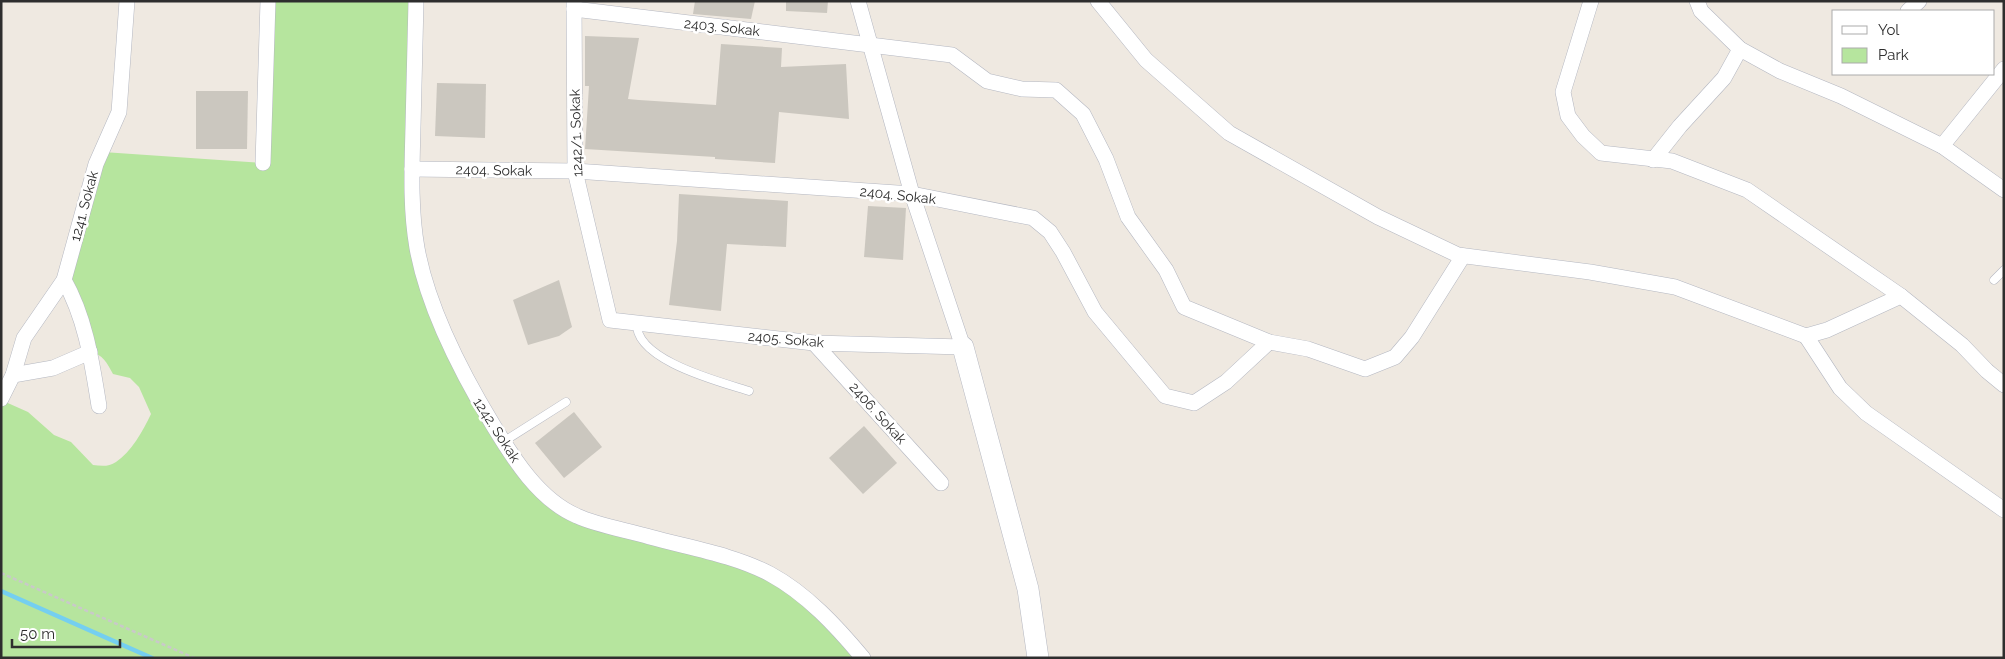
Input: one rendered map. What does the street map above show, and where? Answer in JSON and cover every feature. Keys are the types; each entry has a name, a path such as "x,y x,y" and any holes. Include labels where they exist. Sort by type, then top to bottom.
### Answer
{"street":[{"name":"1241. Sokak","path":"1,399 13,375 24,338 64,280 96,164 118,112 127,1"},
{"path":"263,163 268,1"},
{"name":"1242. Sokak","path":"416,1 412,169 417,249 432,300 446,337 471,389 504,442 525,472 550,497 576,516 743,562 771,575 813,605 841,632 863,658"},
{"path":"858,1 912,194 963,347 1028,589 1038,658"},
{"path":"1098,1 1146,60 1229,133 1378,217 1463,256 1590,272 1675,287 1806,336 1840,388 1866,413 2004,510"},
{"path":"1591,1 1564,92 1568,116 1601,153 1624,154 1653,160 1672,161 1747,190 1901,296 1955,339 2004,385"},
{"path":"1697,1 1701,11 1740,49 1780,71 1840,96 1942,146 2004,190"},
{"path":"1909,10 1919,1"},
{"name":"2403. Sokak","path":"574,5 952,55 987,81 1022,89 1056,90 1083,114 1106,159 1128,218 1166,270 1184,307 1269,342 1308,349 1365,369 1395,357 1412,337 1463,256"},
{"name":"1242/1. Sokak","path":"574,5 575,172 610,320"},
{"path":"1653,160 1680,126 1724,78 1740,49"},
{"path":"1942,146 2004,70"},
{"name":"2404. Sokak","path":"412,169 575,172 912,194 1033,218 1054,239 1095,312 1165,396 1194,403 1226,382 1269,342"},
{"path":"64,280 72,295 90,352 99,406"},
{"path":"1806,336 1827,330 1901,296"},
{"name":"2405. Sokak","path":"610,320 814,343 963,347"},
{"name":"2406. Sokak","path":"814,343 941,483"},
{"path":"13,375 53,368 90,352"}],"lane":[{"path":"1994,280 2004,270"},
{"path":"639,317 637,328 640,339 654,354 708,378 749,391"},
{"path":"504,442 566,402"}],"path":[{"path":"1,573 194,658"}],"green space":[{"path":"268,1 416,1 412,169 432,300 525,472 576,516 771,575 863,658 1,658 1,400 28,412 54,435 71,442 93,465 105,466 113,464 127,453 136,441 151,414 139,387 130,378 113,374 101,357 90,352 64,280 103,152 262,163"}],"building":[{"path":"695,1 755,1 751,19 693,14"},
{"path":"786,1 828,1 827,13 786,11"},
{"path":"585,36 639,38 628,99 716,105 721,44 782,48 781,67 846,64 849,119 779,112 775,163 715,159 715,157 585,149 589,86 585,86"},
{"path":"437,83 486,84 485,138 435,136"},
{"path":"196,91 248,91 247,149 196,149"},
{"path":"679,194 788,201 786,247 727,244 721,311 669,305 677,241"},
{"path":"868,206 906,208 903,260 864,257"},
{"path":"559,280 572,327 559,336 528,345 513,300"},
{"path":"574,412 602,447 564,478 535,443"},
{"path":"864,426 897,463 863,494 829,458"}],"waterway":[{"path":"1,591 152,658"}]}
